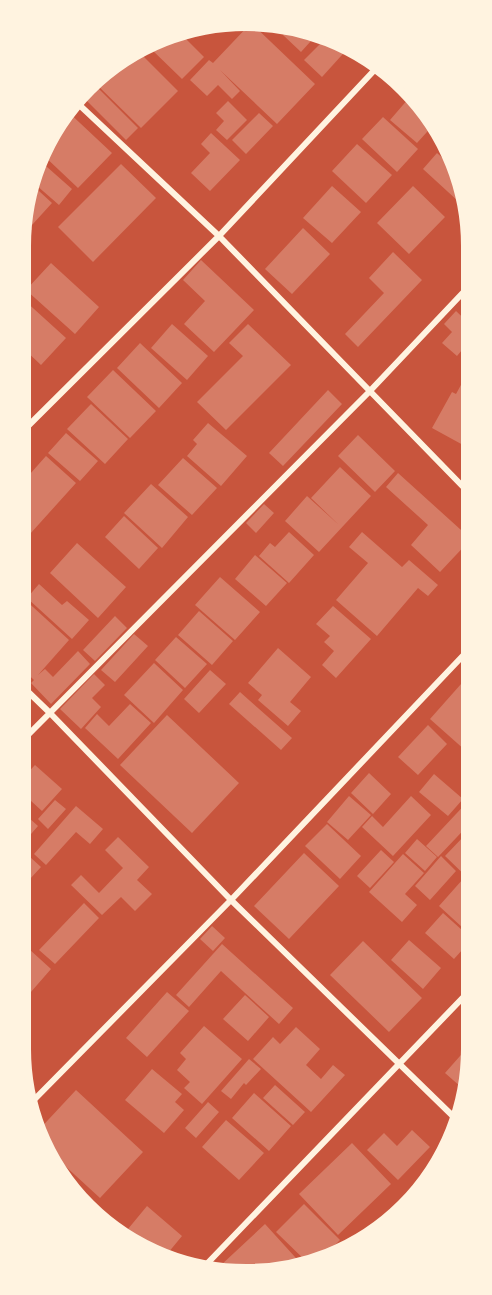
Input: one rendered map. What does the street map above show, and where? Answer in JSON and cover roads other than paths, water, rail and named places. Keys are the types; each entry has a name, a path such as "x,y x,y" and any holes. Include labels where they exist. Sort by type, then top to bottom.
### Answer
{"street":[{"path":"27,427 219,236 375,69"},
{"path":"79,105 219,236 465,489"},
{"path":"27,736 369,392 465,291"},
{"path":"33,1101 231,900 465,653"},
{"path":"27,691 231,900 454,1117"},
{"path":"206,1264 465,995"}]}
